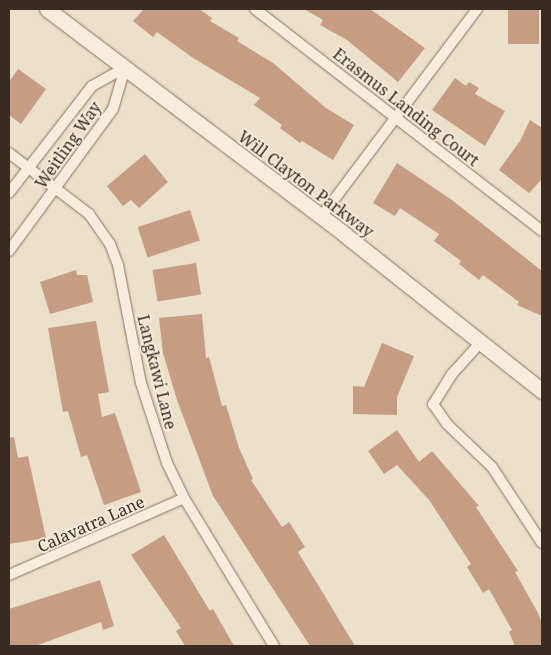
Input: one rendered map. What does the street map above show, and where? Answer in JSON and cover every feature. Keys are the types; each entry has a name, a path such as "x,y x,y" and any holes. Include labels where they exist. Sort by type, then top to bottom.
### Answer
{"street":[{"name":"Will Clayton Parkway","path":"47,9 321,217 542,391"},
{"name":"Erasmus Landing Court","path":"255,9 395,119 541,228"},
{"path":"321,217 477,9"},
{"name":"Weitling Way","path":"9,193 92,86 125,68"},
{"name":"Weitling Way","path":"9,251 113,109 125,68"},
{"name":"Langkawi Lane","path":"9,153 89,214 110,244 118,265 141,383 156,433 184,498 274,646"},
{"path":"480,342 452,374 433,404 447,424 492,467 542,543"},
{"name":"Calavatra Lane","path":"9,575 184,498"}],"building":[{"path":"144,9 199,9 212,18 210,21 239,38 237,41 273,63 326,108 354,125 333,160 302,141 300,143 280,128 282,125 254,105 260,98 193,58 157,32 153,37 133,21"},
{"path":"304,9 370,9 425,48 398,82 347,40 320,25 323,20"},
{"path":"508,9 539,9 539,44 508,44"},
{"path":"18,69 46,89 21,124 9,115 9,82"},
{"path":"455,78 466,86 469,82 479,88 475,94 505,111 485,146 432,110"},
{"path":"530,120 542,128 542,179 529,193 499,170 520,141"},
{"path":"145,154 168,182 139,208 131,200 123,206 107,186"},
{"path":"397,163 452,200 542,271 542,316 517,305 519,302 483,275 479,280 459,264 461,261 434,241 439,234 400,208 395,216 373,203"},
{"path":"190,210 200,240 148,257 138,227"},
{"path":"196,263 201,295 158,301 153,270"},
{"path":"76,270 77,275 87,275 93,302 50,314 40,282"},
{"path":"202,314 206,358 209,357 222,406 226,405 239,448 253,479 251,480 282,527 289,522 305,547 298,552 355,646 310,646 213,496 177,400 163,353 159,318"},
{"path":"96,321 109,392 98,394 102,417 115,413 141,492 104,505 87,455 81,457 68,411 63,412 48,328"},
{"path":"382,343 414,356 397,397 397,415 353,414 353,386 364,387"},
{"path":"397,430 419,462 432,451 479,506 476,507 518,571 515,572 538,613 542,623 542,646 515,646 509,632 512,630 489,589 483,593 467,567 471,564 429,500 397,465 384,474 368,451"},
{"path":"14,437 18,458 28,456 46,538 9,544 9,438"},
{"path":"164,535 210,611 213,609 234,646 185,646 176,631 181,628 131,555"},
{"path":"100,580 114,626 103,630 101,622 35,646 9,646 9,609"}]}
